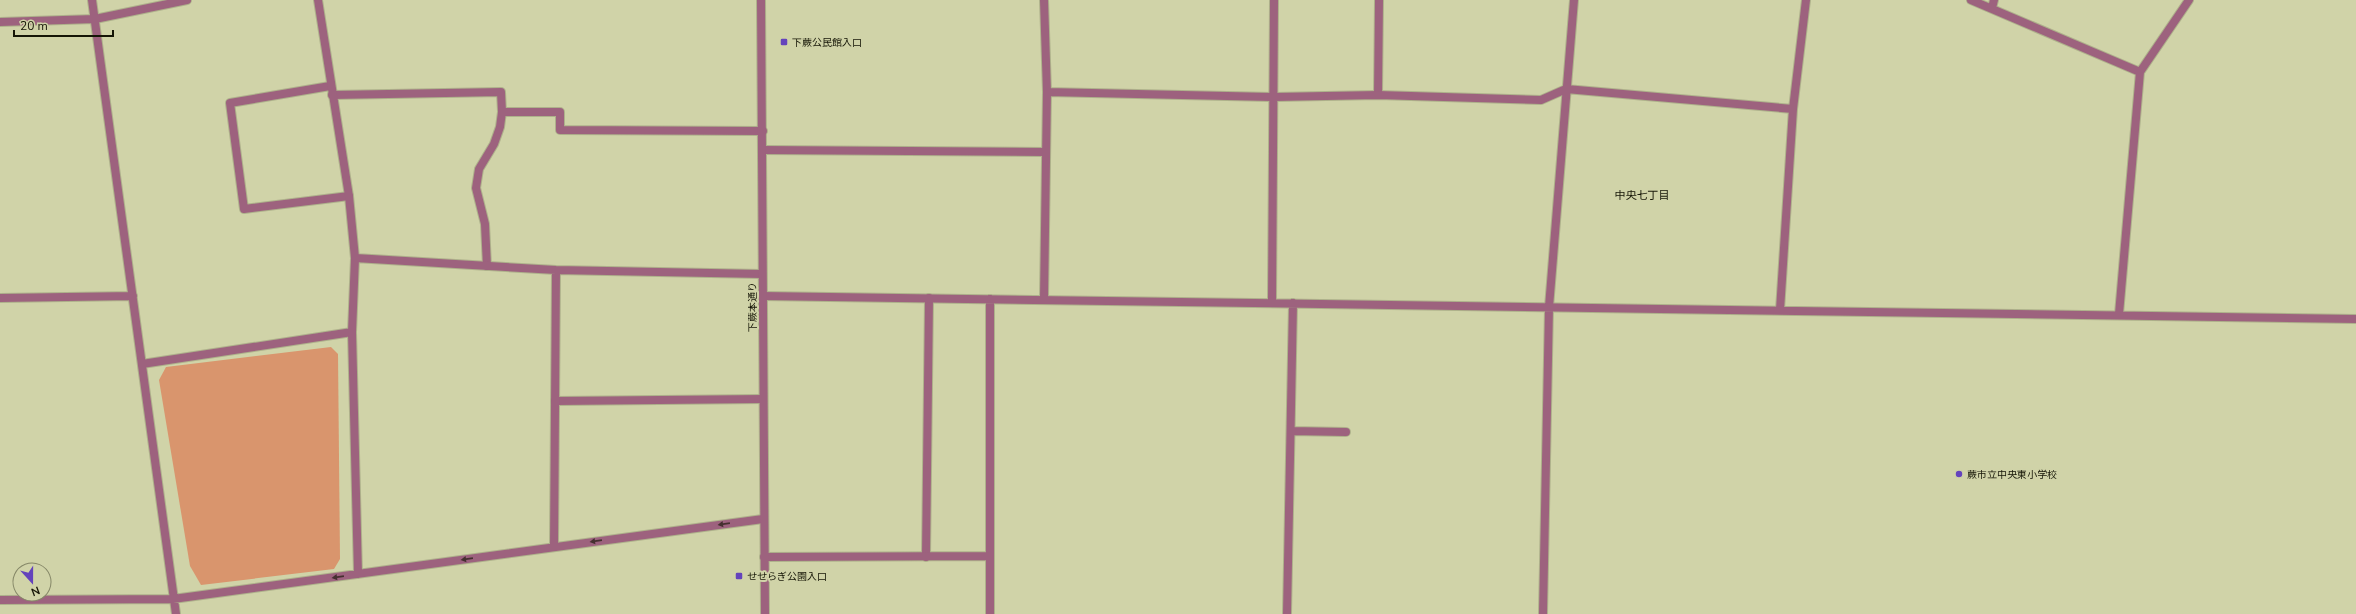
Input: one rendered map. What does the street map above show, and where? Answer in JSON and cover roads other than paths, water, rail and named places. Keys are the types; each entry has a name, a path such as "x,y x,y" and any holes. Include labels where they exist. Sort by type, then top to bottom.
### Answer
{"street":[{"path":"92,0 176,614"},
{"path":"0,22 95,19 187,0"},
{"path":"318,0 330,86 349,196 356,258 352,332 358,574"},
{"name":"下蕨本通り","path":"761,0 763,131 763,519 765,614"},
{"path":"1044,0 1047,92 1044,299"},
{"path":"1272,302 1274,0"},
{"path":"1378,95 1379,0"},
{"path":"1543,614 1549,307 1574,0"},
{"path":"1780,310 1793,109 1806,0"},
{"path":"1971,0 1993,4 2140,72"},
{"path":"2119,314 2140,72 2189,0"},
{"path":"330,86 230,103 244,209 349,196"},
{"path":"1047,92 1274,97 1378,95 1541,100 1566,89 1793,109"},
{"path":"332,95 501,92 502,112 500,127 494,144 479,169 476,188 485,224 487,266"},
{"path":"502,112 560,112 560,130 763,131"},
{"path":"763,150 1046,152"},
{"path":"356,258 556,270 762,274"},
{"path":"554,547 556,270"},
{"path":"0,298 133,296"},
{"path":"762,296 2119,314 2356,319"},
{"path":"926,557 929,298"},
{"path":"990,299 990,614"},
{"path":"1287,614 1293,303"},
{"path":"142,364 352,332"},
{"path":"555,401 763,399"},
{"path":"1291,431 1346,432"},
{"path":"0,600 173,599 763,519"},
{"path":"764,557 990,556"}],"place":[{"name":"下蕨公民館入口","path":"784,42"},
{"name":"蕨市立中央東小学校","path":"1959,474"},
{"name":"せせらぎ公園入口","path":"739,576"}],"district":[{"name":"中央七丁目","path":"1642,195"}]}
